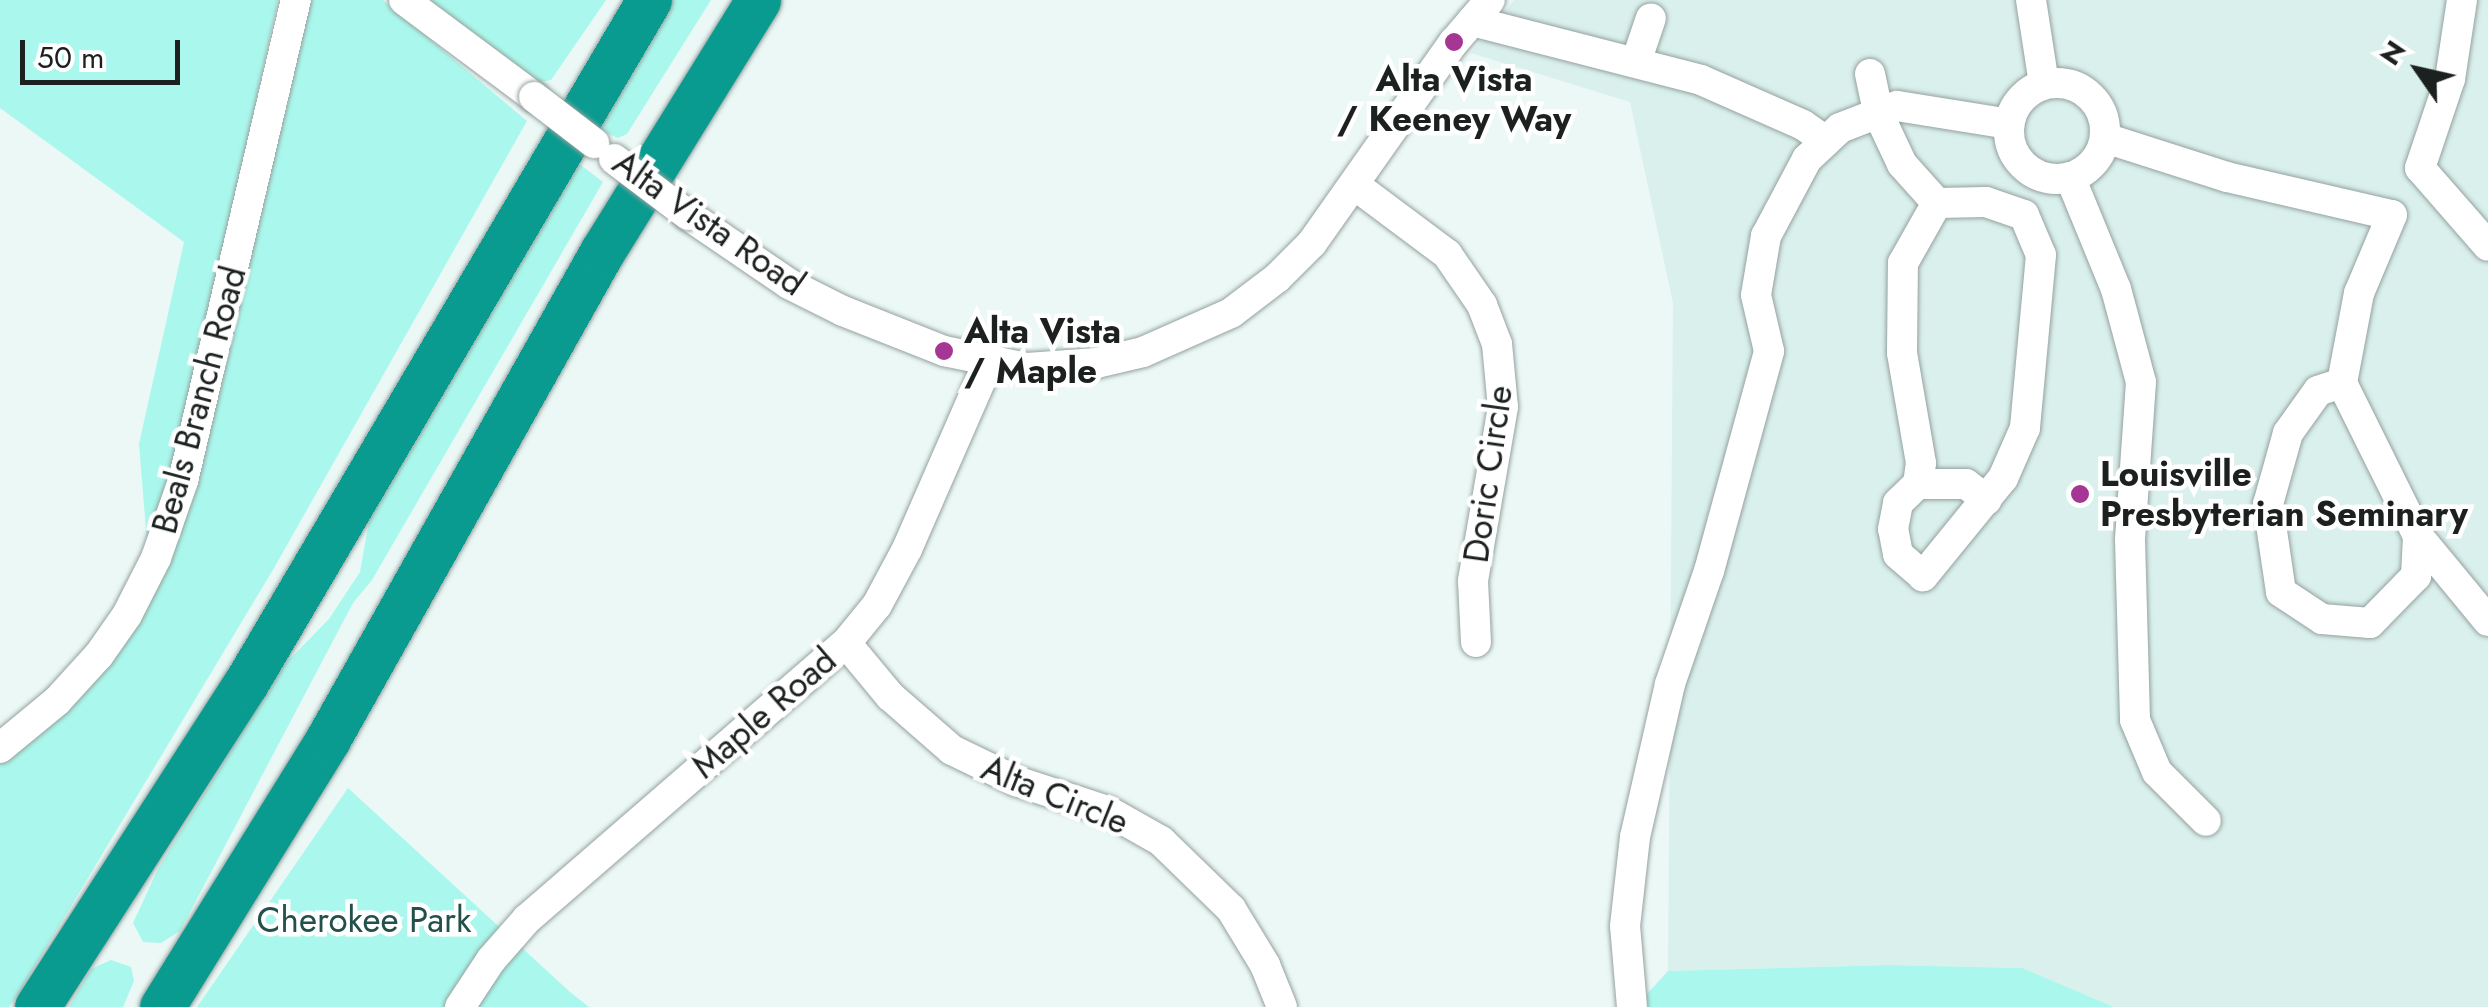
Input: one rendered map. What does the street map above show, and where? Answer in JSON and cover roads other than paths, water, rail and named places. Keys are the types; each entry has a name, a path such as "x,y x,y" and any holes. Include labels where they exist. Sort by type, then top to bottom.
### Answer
{"highway":[{"path":"37,1007 246,683 649,0"},
{"path":"162,1007 328,739 602,252 758,0"}],"street":[{"name":"Beals Branch Road","path":"0,748 57,700 99,655 127,615 156,558 183,482 296,0"},
{"name":"Alta Vista Road","path":"404,0 748,259 843,311 931,346 1026,368 1097,363 1180,339 1231,313 1277,278 1312,242 1356,186 1481,10"},
{"path":"2031,0 2044,84"},
{"path":"2462,0 2450,79 2420,168 2488,246"},
{"path":"1481,10 1700,80 1802,125 1826,141"},
{"path":"1636,62 1652,18"},
{"path":"1870,74 1878,113 1902,164 1937,203 1986,202 2024,215 2042,256 2025,428 1987,500 1922,576 1898,554 1893,529 1898,503 1918,484 1921,463 1902,353 1903,263 1937,203"},
{"path":"2044,84 2071,84 2094,99 2101,111 2105,138 2093,163 2070,177 2057,179 2031,171 2013,150 2010,124 2021,99 2044,84"},
{"path":"1632,1007 1625,926 1635,837 1670,684 1708,571 1768,351 1756,295 1766,236 1807,158 1840,128 1898,106 2010,124"},
{"path":"2105,138 2227,177 2392,215 2359,293 2342,383 2418,536 2488,621"},
{"path":"2070,177 2113,280 2141,382 2130,540 2135,720 2157,772 2206,821"},
{"name":"Doric Circle","path":"1356,186 1447,254 1482,304 1497,344 1502,407 1473,581 1476,642"},
{"name":"Maple Road","path":"460,1007 491,960 527,920 846,643 877,604 907,549 989,361"},
{"path":"2342,383 2318,390 2288,433 2268,504 2281,592 2322,619 2370,623 2416,576 2418,536"},
{"path":"1918,484 1966,484 1987,500"},
{"name":"Alta Circle","path":"846,643 890,696 952,750 1016,781 1108,811 1160,841 1231,909 1265,965 1282,1007"}],"place":[{"name":"Alta Vista / Keeney Way","path":"1454,42"},
{"name":"Alta Vista / Maple","path":"944,351"},
{"name":"Louisville Presbyterian Seminary","path":"2080,494"}],"park label":[{"name":"Cherokee Park","path":"364,920"}]}
